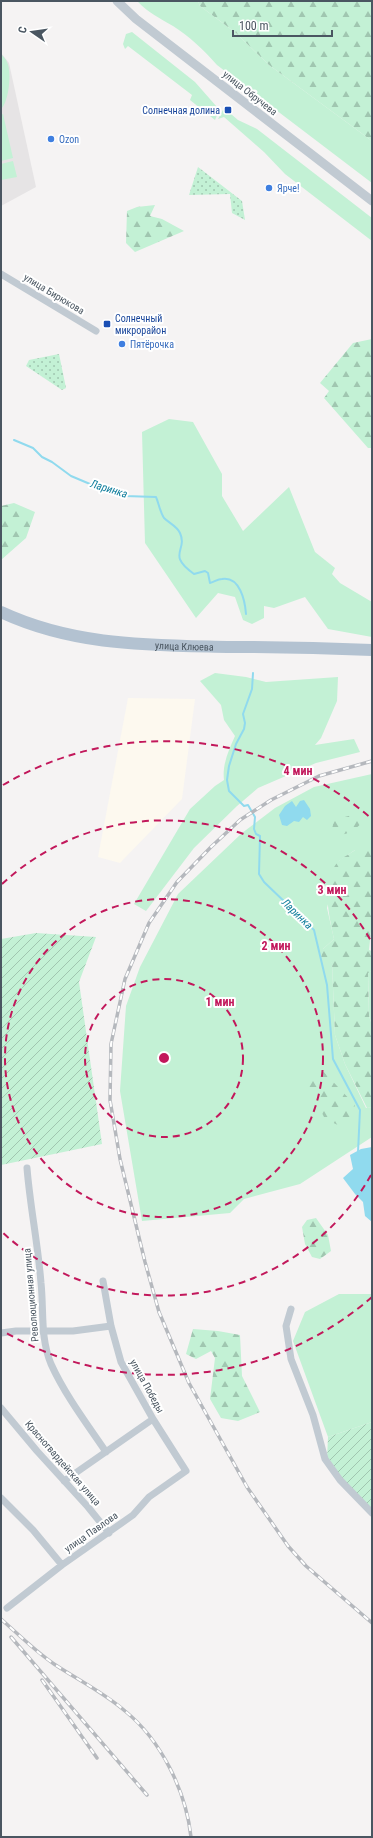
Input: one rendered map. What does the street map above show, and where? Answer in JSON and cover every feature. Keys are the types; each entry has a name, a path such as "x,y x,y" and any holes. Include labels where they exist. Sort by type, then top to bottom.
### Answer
{"main road":[{"name":"улица Клюева","path":"1,612 48,629 104,641 187,647 372,650"}],"street":[{"name":"улица Обручева","path":"117,1 136,19 372,201"},
{"name":"улица Бирюкова","path":"1,274 96,331"},
{"name":"Революционная улица","path":"26,1168 41,1284 42,1332 51,1363 64,1388 106,1452"},
{"name":"улица Победы","path":"103,1281 111,1326 121,1362 153,1419 186,1471"},
{"path":"291,1309 286,1326 291,1359 313,1416 325,1459 340,1480 362,1505 372,1513"},
{"path":"1,1333 16,1331 73,1331 111,1326"},
{"name":"Красногвардейская улица","path":"1,1408 109,1533"},
{"path":"64,1481 153,1419"},
{"name":"улица Павлова","path":"7,1608 62,1565 133,1515 149,1497 186,1471"},
{"path":"1,1498 33,1530 62,1565"}],"shaded area":[{"path":"1,53 9,63 36,187 1,206"},
{"path":"128,698 195,699 182,799 120,863 98,857"}],"green space":[{"path":"137,1 198,1 200,6 236,33 269,65 372,141 372,183 217,65 185,34 150,12"},
{"path":"198,1 372,1 372,141 269,65 236,33 200,6"},
{"path":"132,32 195,82 217,107 218,113 215,120 190,100 192,95 128,46 125,49 123,44 126,34"},
{"path":"1,54 9,66 9,86 6,100 1,109"},
{"path":"224,108 238,120 257,129 372,218 372,241 285,174 264,152 224,117 218,119"},
{"path":"3,114 13,158 1,161 1,115"},
{"path":"13,161 17,177 1,180 1,164"},
{"path":"198,167 242,201 245,220 232,213 230,194 189,195"},
{"path":"155,205 150,216 162,219 184,231 135,252 126,243 127,211 137,207"},
{"path":"372,339 372,448 368,448 324,398 329,391 320,383 353,343"},
{"path":"59,354 66,388 62,390 26,366 29,360"},
{"path":"169,419 193,422 222,474 222,496 243,531 289,487 315,552 335,568 332,574 340,583 372,602 372,637 328,629 305,597 274,608 264,606 264,618 252,624 243,620 235,597 218,593 196,618 145,543 142,432"},
{"path":"14,503 35,512 26,538 1,560 1,506"},
{"path":"215,673 246,677 266,682 338,677 337,701 321,738 315,745 354,739 360,752 316,763 258,788 237,806 194,848 146,911 134,904 190,809 215,786 224,780 225,763 235,736 224,720 221,705 200,681"},
{"path":"372,774 372,850 355,850 339,861 327,908 334,939 323,949 332,963 335,1035 345,1064 366,1108 372,1107 372,1137 300,1184 244,1199 230,1213 142,1221 120,1091 126,1006 140,967 178,894 242,833 275,808 314,787"},
{"path":"359,813 366,819 350,832 341,835 331,834 334,820"},
{"path":"355,850 372,850 372,921 369,950 372,951 372,971 368,973 369,1016 372,1025 372,1107 367,1108 345,1064 335,1035 332,963 321,958 323,949 334,939 328,909 328,888 330,878 333,869 339,861"},
{"path":"36,933 96,937 79,982 102,1144 1,1165 1,939"},
{"path":"372,971 372,1025 369,1016 368,972"},
{"path":"321,1069 355,1105 350,1118 340,1126 325,1119 307,1083 314,1071"},
{"path":"316,1218 328,1235 331,1251 320,1259 312,1257 305,1244 302,1227 307,1220"},
{"path":"339,1294 372,1294 372,1422 328,1437 293,1341 305,1312"},
{"path":"193,1329 240,1335 242,1376 260,1412 238,1421 221,1418 210,1399 215,1358 211,1351 196,1359 186,1354"},
{"path":"372,1422 372,1509 341,1479 327,1459 328,1437"}],"water":[{"path":"304,800 310,809 311,816 307,820 303,817 299,822 294,821 287,826 282,825 279,815 285,806 292,801 296,807 300,801"},
{"path":"372,1147 372,1222 365,1216 363,1202 343,1178 353,1169 350,1155 361,1149"}],"waterway":[{"name":"Ларинка","path":"14,440 33,448 42,457 52,462 71,476 90,484 113,490 125,496 156,497 164,518 175,526 180,533 182,544 179,557 181,562 194,574 205,571 208,573 210,583 219,579 228,579 233,581 243,596 246,614"},
{"name":"Ларинка","path":"253,673 252,689 243,714 245,723 244,729 236,744 229,766 227,780 229,791 244,806 248,805 255,817 254,829 256,834 260,836 259,874 264,882 314,930 327,985 333,1059 360,1110 358,1152"}],"railway":[{"path":"372,761 319,776 271,800 240,820 177,882 149,923 125,979 111,1044 110,1100 120,1159 145,1262 159,1312 189,1383 247,1487 288,1546 306,1566 372,1623"},
{"path":"1,1619 47,1659 90,1686 125,1711 150,1736 170,1768 184,1802 191,1837"},
{"path":"11,1637 147,1795"},
{"path":"42,1680 97,1758"}],"place":[{"name":"Солнечная долина","path":"228,110"},
{"name":"Ozon","path":"51,139"},
{"name":"Ярче!","path":"269,188"},
{"name":"Солнечный микрорайон","path":"107,324"},
{"name":"Пятёрочка","path":"122,344"}]}
